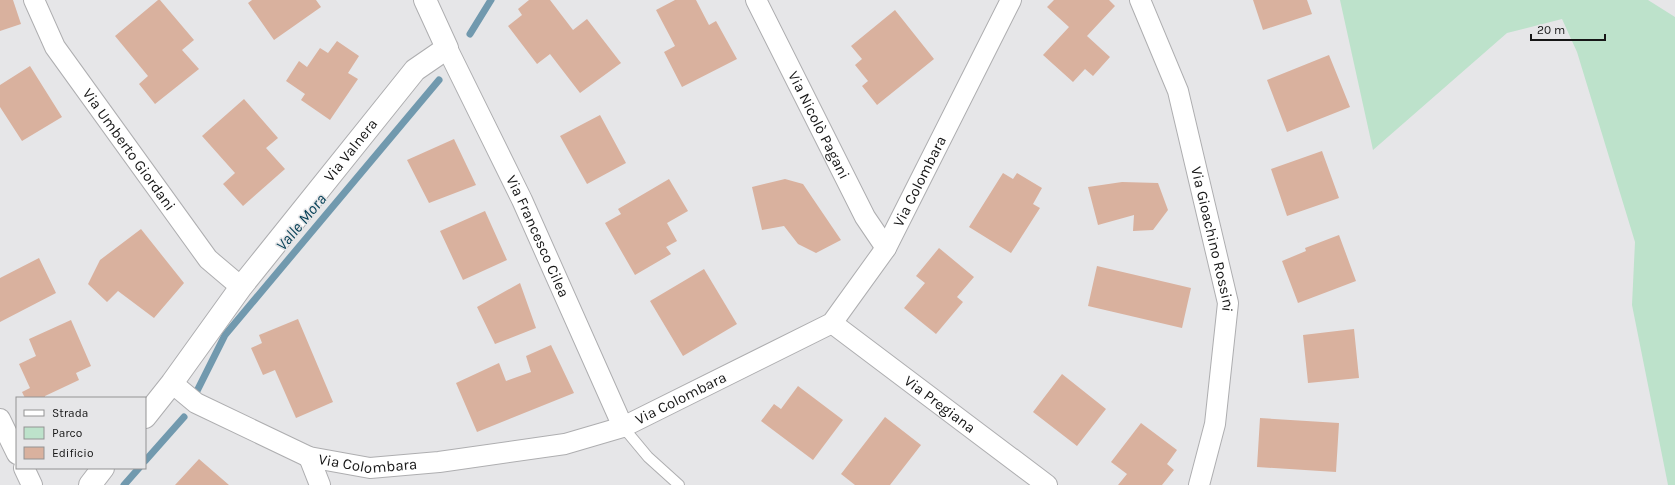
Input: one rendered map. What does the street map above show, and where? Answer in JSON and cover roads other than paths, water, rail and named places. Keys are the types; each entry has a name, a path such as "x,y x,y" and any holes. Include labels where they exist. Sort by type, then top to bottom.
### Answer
{"street":[{"name":"Via Umberto Giordani","path":"34,0 55,47 208,259 241,287"},
{"path":"426,0 447,48"},
{"name":"Via Nicolò Pagani","path":"756,0 865,217 886,248"},
{"name":"Via Colombara","path":"172,383 196,403 308,457 370,468 439,462 565,444 623,427 832,323 886,248 1011,0"},
{"name":"Via Gioachino Rossini","path":"1140,0 1178,91 1228,303 1215,424 1199,485"},
{"name":"Via Valnera","path":"146,416 172,383 241,287 416,70 447,48"},
{"name":"Via Francesco Cilea","path":"447,48 522,200 623,427"},
{"name":"Via Pregiana","path":"832,323 1048,485"},
{"path":"0,419 16,452"},
{"path":"308,457 320,485"},
{"path":"24,469 32,485"},
{"path":"90,485 103,469"}],"lane":[{"path":"623,427 648,457 679,485"}],"waterway":[{"name":"Valle Mora","path":"470,34 491,0"},
{"name":"Valle Mora","path":"197,391 225,335 439,80"},
{"name":"Valle Mora","path":"146,460 184,417"},
{"name":"Valle Mora","path":"124,485 138,469"}]}
